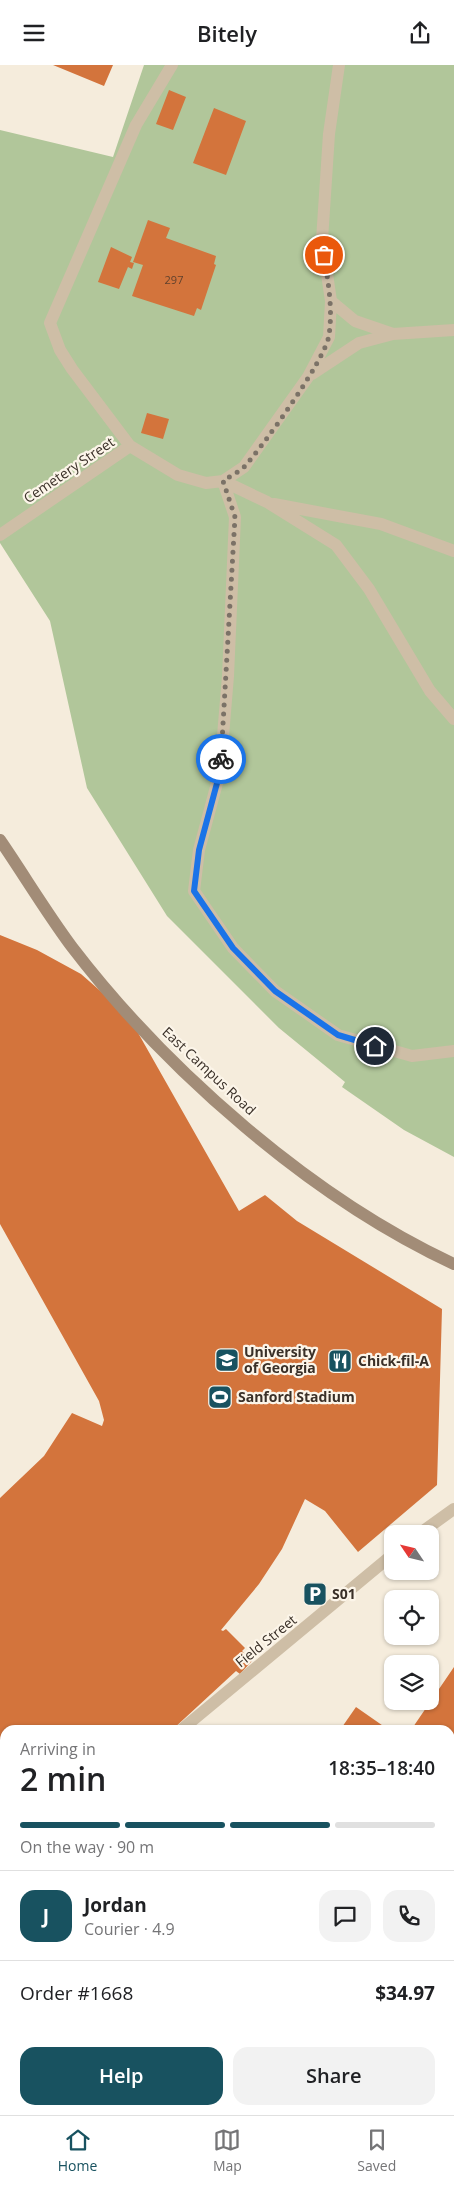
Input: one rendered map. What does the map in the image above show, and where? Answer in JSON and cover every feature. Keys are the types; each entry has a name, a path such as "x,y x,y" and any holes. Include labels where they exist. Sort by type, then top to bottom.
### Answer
{"main road":[{"name":"East Campus Road","path":"0,840 72,947 156,1043 195,1082 285,1160 379,1225 454,1264"}],"street":[{"path":"172,65 136,125 50,323 64,357 130,446 178,475 206,483 223,481 244,467 308,377 329,337 331,301 322,240 330,134 339,65"},
{"path":"331,301 356,321 393,333"},
{"path":"308,377 359,343 393,333 454,330"},
{"name":"Cemetery Street","path":"0,535 130,446"},
{"path":"223,481 266,502 336,545 369,589 430,691 454,719"},
{"path":"223,481 235,517 228,676 220,772 199,850 194,891 233,948 275,991 338,1035 412,1057 454,1051"},
{"path":"266,502 381,524 454,551"},
{"path":"432,1525 454,1509"},
{"name":"Field Street","path":"187,1725 384,1562"}],"green space":[{"path":"144,65 454,65 454,1157 404,1130 342,1087 345,1082 279,1028 167,916 87,788 50,621 0,543 0,130 113,157"}],"building":[{"path":"53,65 113,65 104,86"},
{"path":"169,90 186,97 173,130 156,124"},
{"path":"214,108 246,121 226,175 193,163"},
{"path":"148,220 170,228 166,238 216,256 214,264 216,265 201,310 197,308 194,316 132,296 143,265 133,262"},
{"path":"111,247 132,257 130,262 134,263 132,269 128,267 119,289 98,282"},
{"path":"147,413 169,419 163,439 141,433"},
{"name":"Sanford Stadium","path":"0,935 37,950 81,974 113,1002 133,1024 239,1211 265,1195 297,1221 442,1309 437,1485 390,1525 384,1525 384,1530 358,1552 325,1511 305,1499 282,1549 259,1584 221,1630 226,1629 245,1648 242,1651 252,1661 240,1674 236,1671 177,1725 0,1725 0,1498 44,1456 72,1413 102,1426 104,1420 99,1401 0,1224"},
{"path":"454,1667 454,1725 414,1725 425,1710 439,1710 439,1689"},
{"path":"356,1707 382,1725 343,1725"}],"way so far":[{"path":"221,759 228,676 235,517 223,481 244,467 271,433 316,365 329,337 331,301 324,255"}],"place":[{"name":"University of Georgia","path":"227,1360"},
{"name":"Chick-fil-A","path":"340,1361"},
{"name":"Sanford Stadium","path":"220,1397"},
{"name":"S01","path":"315,1594"}],"route":[{"path":"221,759 220,772 199,850 194,891 233,948 275,991 338,1035 375,1046"}]}
